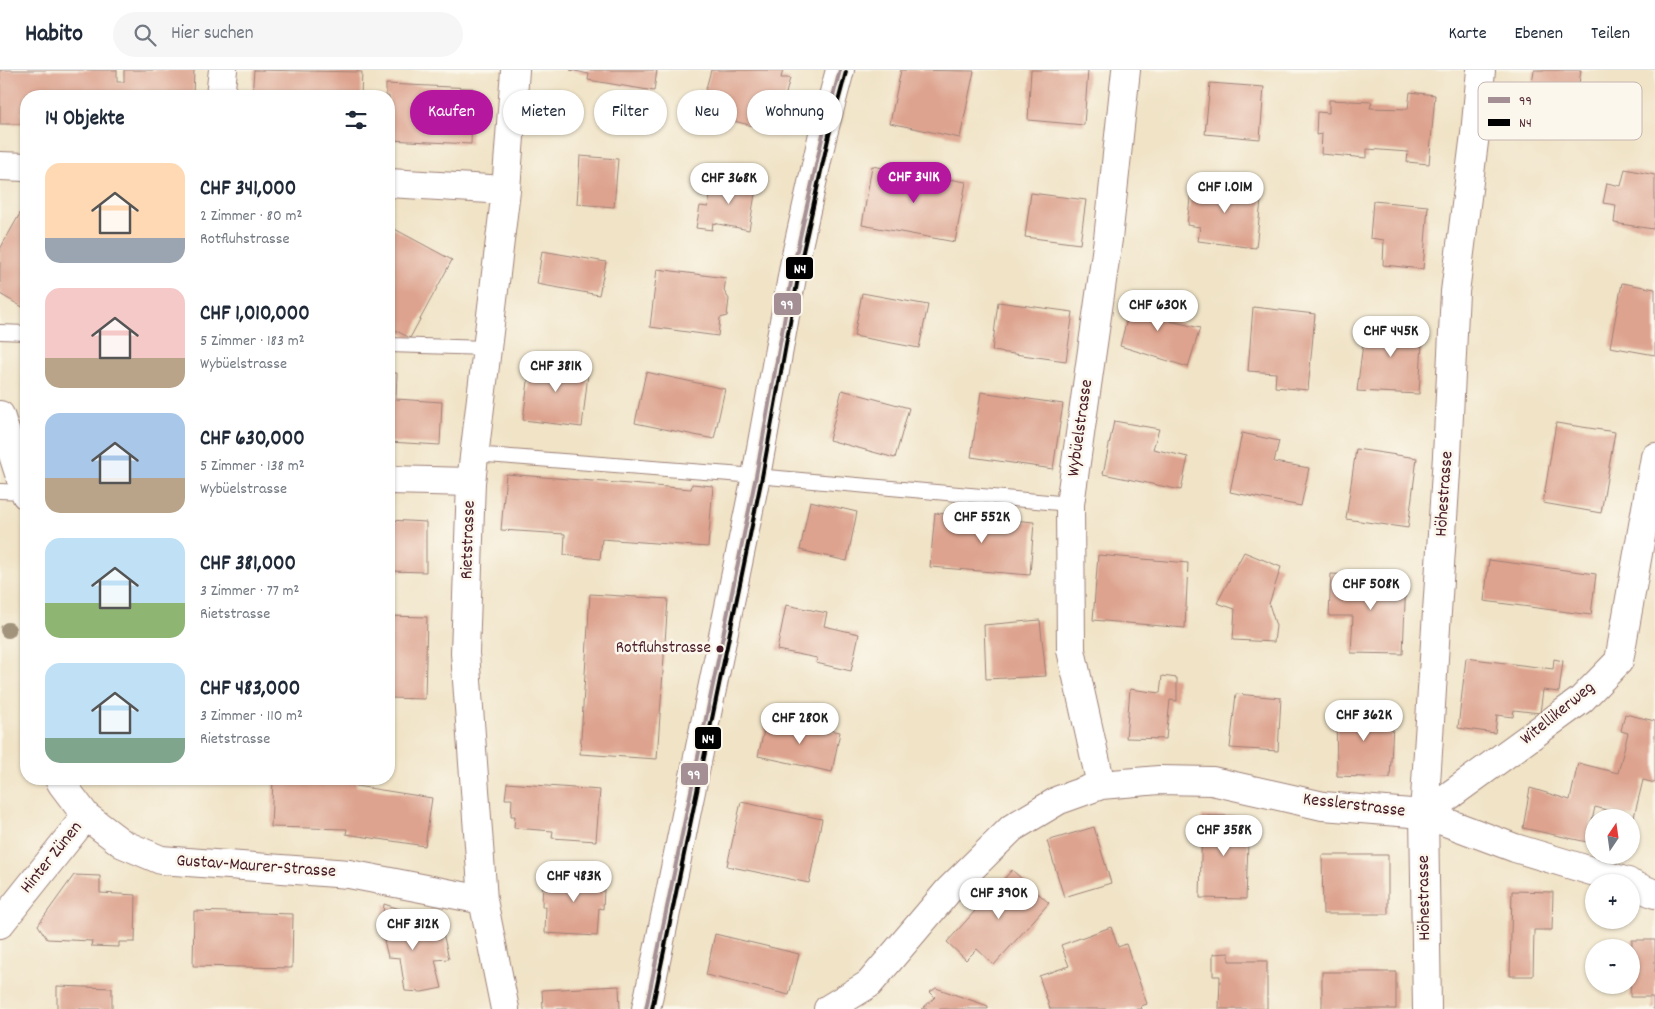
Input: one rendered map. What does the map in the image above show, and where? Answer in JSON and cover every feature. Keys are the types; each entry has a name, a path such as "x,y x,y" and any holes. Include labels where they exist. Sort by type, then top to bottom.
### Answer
{"street":[{"path":"220,90 222,70"},
{"name":"Rietstrasse","path":"504,1009 483,900 465,653 471,482 506,190 515,70"},
{"path":"646,1009 756,476 796,255 823,134 840,70"},
{"name":"Wybüelstrasse","path":"1101,785 1071,650 1070,504 1108,239 1126,70"},
{"name":"Höhestrasse","path":"1427,1009 1424,814 1447,456 1455,292 1478,102"},
{"path":"0,166 20,167"},
{"path":"395,183 506,190"},
{"path":"0,415 19,484"},
{"name":"Witellikerweg","path":"1424,814 1582,700 1619,661 1655,458"},
{"path":"395,480 471,482"},
{"name":"Kesslerstrasse","path":"828,1009 869,984 948,890 1012,828 1059,800 1101,785 1159,780 1212,781 1323,806 1424,814 1515,848 1601,874"},
{"name":"Gustav-Maurer-Strasse","path":"63,785 86,816 123,844 161,860 349,874 483,900"},
{"name":"Hinter Zünen","path":"0,924 86,816"},
{"path":"1640,888 1655,894"}],"lane":[{"path":"0,332 20,333"},
{"path":"395,345 487,348"},
{"path":"474,454 756,476 1070,504"}],"building":[{"path":"0,70 117,70 117,82 124,82 124,70 194,70 193,90 20,90 20,124 0,124"},
{"path":"254,70 362,72 361,90 252,90"},
{"path":"570,70 657,70 654,90 588,80 589,74"},
{"path":"711,70 783,70 781,78 790,78 787,90 747,90 747,124 737,122 737,90 706,90"},
{"path":"901,70 974,71 960,138 890,123"},
{"path":"1031,70 1088,70 1084,125 1028,120"},
{"path":"1534,70 1581,70 1579,82 1532,82"},
{"path":"1210,83 1264,87 1260,139 1205,134"},
{"path":"386,84 473,88 473,90 410,90 410,135 471,135 471,144 395,140 395,90 386,90"},
{"path":"1410,92 1435,95 1429,164 1407,162 1408,152 1367,149 1367,158 1321,154 1322,134 1316,135 1317,112 1329,113 1329,100 1372,102 1370,108 1408,109"},
{"path":"580,156 618,159 614,207 577,204"},
{"path":"872,166 966,182 955,242 862,225"},
{"path":"1625,169 1655,175 1655,221 1653,229 1614,223 1616,205 1603,203 1607,183 1621,186"},
{"path":"721,175 757,182 749,230 713,223 712,230 696,228 700,206 708,207 711,190 718,191"},
{"path":"1192,181 1262,191 1256,248 1198,241 1200,227 1187,225"},
{"path":"1031,193 1086,200 1080,244 1025,237"},
{"path":"1373,201 1428,206 1423,269 1383,265 1384,240 1370,238"},
{"path":"20,214 20,306 0,294 0,249"},
{"path":"395,229 452,260 410,338 395,330"},
{"path":"542,251 606,262 599,295 537,284"},
{"path":"657,269 726,278 724,291 729,299 727,316 720,318 718,336 650,327"},
{"path":"1622,283 1655,289 1655,355 1610,347"},
{"path":"862,293 928,305 919,348 854,336"},
{"path":"1133,296 1174,301 1170,321 1200,328 1188,367 1120,346"},
{"path":"998,302 1073,312 1066,361 992,351"},
{"path":"1253,307 1315,314 1308,390 1275,387 1276,373 1248,371"},
{"path":"1366,320 1423,325 1419,394 1357,391"},
{"path":"531,358 589,365 582,427 523,420"},
{"path":"646,372 725,389 714,439 635,423"},
{"path":"395,373 397,373 396,399 442,402 440,445 395,442"},
{"path":"842,390 909,408 895,458 829,440"},
{"path":"981,392 1063,404 1053,469 971,457"},
{"path":"1114,421 1159,429 1153,449 1188,457 1181,490 1103,474"},
{"path":"1556,423 1615,432 1601,513 1543,503"},
{"path":"1242,433 1279,441 1274,462 1309,468 1301,506 1230,492"},
{"path":"1356,449 1417,458 1408,528 1346,519"},
{"path":"506,474 691,489 692,484 713,486 708,547 602,539 600,559 564,555 565,534 501,530"},
{"path":"810,501 857,512 847,561 800,550"},
{"path":"935,513 1034,522 1030,575 930,567"},
{"path":"395,520 426,522 426,572 395,571"},
{"path":"1244,552 1281,567 1269,604 1276,626 1274,642 1233,640 1235,609 1217,603"},
{"path":"1098,555 1188,563 1185,628 1093,620"},
{"path":"1489,560 1596,574 1591,615 1484,601"},
{"path":"1331,574 1406,578 1403,654 1351,653 1353,616 1329,616"},
{"path":"590,594 668,599 657,759 580,754"},
{"path":"786,605 827,613 824,626 859,634 851,671 816,663 817,658 777,650"},
{"path":"395,616 427,617 425,699 395,698"},
{"path":"1040,620 1046,676 986,679 984,625"},
{"path":"1466,658 1553,669 1554,659 1563,661 1559,692 1543,690 1540,713 1514,710 1513,717 1497,715 1495,733 1458,728"},
{"path":"1162,676 1177,678 1177,701 1170,700 1166,739 1126,738 1130,689 1160,693"},
{"path":"1236,694 1281,698 1278,751 1230,748"},
{"path":"1336,708 1394,708 1390,778 1337,776"},
{"path":"1625,714 1655,721 1655,783 1643,780 1636,809 1603,809 1595,807 1595,809 1585,809 1585,842 1523,828 1530,788 1570,800 1578,763 1618,773 1628,733 1621,731"},
{"path":"767,718 840,732 832,772 758,756"},
{"path":"507,783 600,790 596,841 552,838 553,831 514,828 515,816 511,816 512,799 505,799"},
{"path":"273,785 356,785 432,798 425,846 346,834 347,829 271,827"},
{"path":"741,802 822,819 809,883 727,866"},
{"path":"1202,816 1249,816 1246,899 1200,898"},
{"path":"1094,827 1111,883 1064,897 1047,841"},
{"path":"1322,855 1388,855 1388,914 1323,914"},
{"path":"578,868 605,870 603,909 599,908 597,936 545,933 546,907 542,907 543,876 577,878"},
{"path":"1012,870 1049,903 994,965 977,949 966,960 947,942"},
{"path":"74,875 100,876 100,893 136,895 135,942 119,942 119,947 91,946 92,941 47,939 38,925"},
{"path":"1512,891 1553,892 1552,930 1534,930 1533,976 1510,976"},
{"path":"384,904 409,912 415,938 443,933 449,959 435,960 442,988 422,992 405,991 400,958 388,957 381,929"},
{"path":"194,911 293,914 292,968 193,966"},
{"path":"1111,927 1118,947 1126,944 1147,1004 1141,1006 1142,1009 1050,1009 1039,976 1069,966 1061,945"},
{"path":"715,934 799,954 789,995 706,975"},
{"path":"1640,940 1655,940 1655,1009 1653,1009 1653,997 1630,997 1630,994 1640,994"},
{"path":"1229,953 1229,961 1267,961 1267,1009 1219,1009 1220,976 1213,976 1213,954"},
{"path":"1322,972 1396,972 1396,1009 1322,1009"},
{"path":"57,986 112,988 112,1009 57,1009"},
{"path":"619,986 620,1009 543,1009 542,990"},
{"path":"936,988 988,1006 988,1009 922,1009 935,997 930,992"}],"transit line":[{"name":"99","path":"646,1009 756,476 796,255 823,134 840,70"},
{"name":"N4","path":"652,1009 762,477 802,256 829,135 846,72"}],"place":[{"name":"Rotfluhstrasse","path":"720,649"}]}
